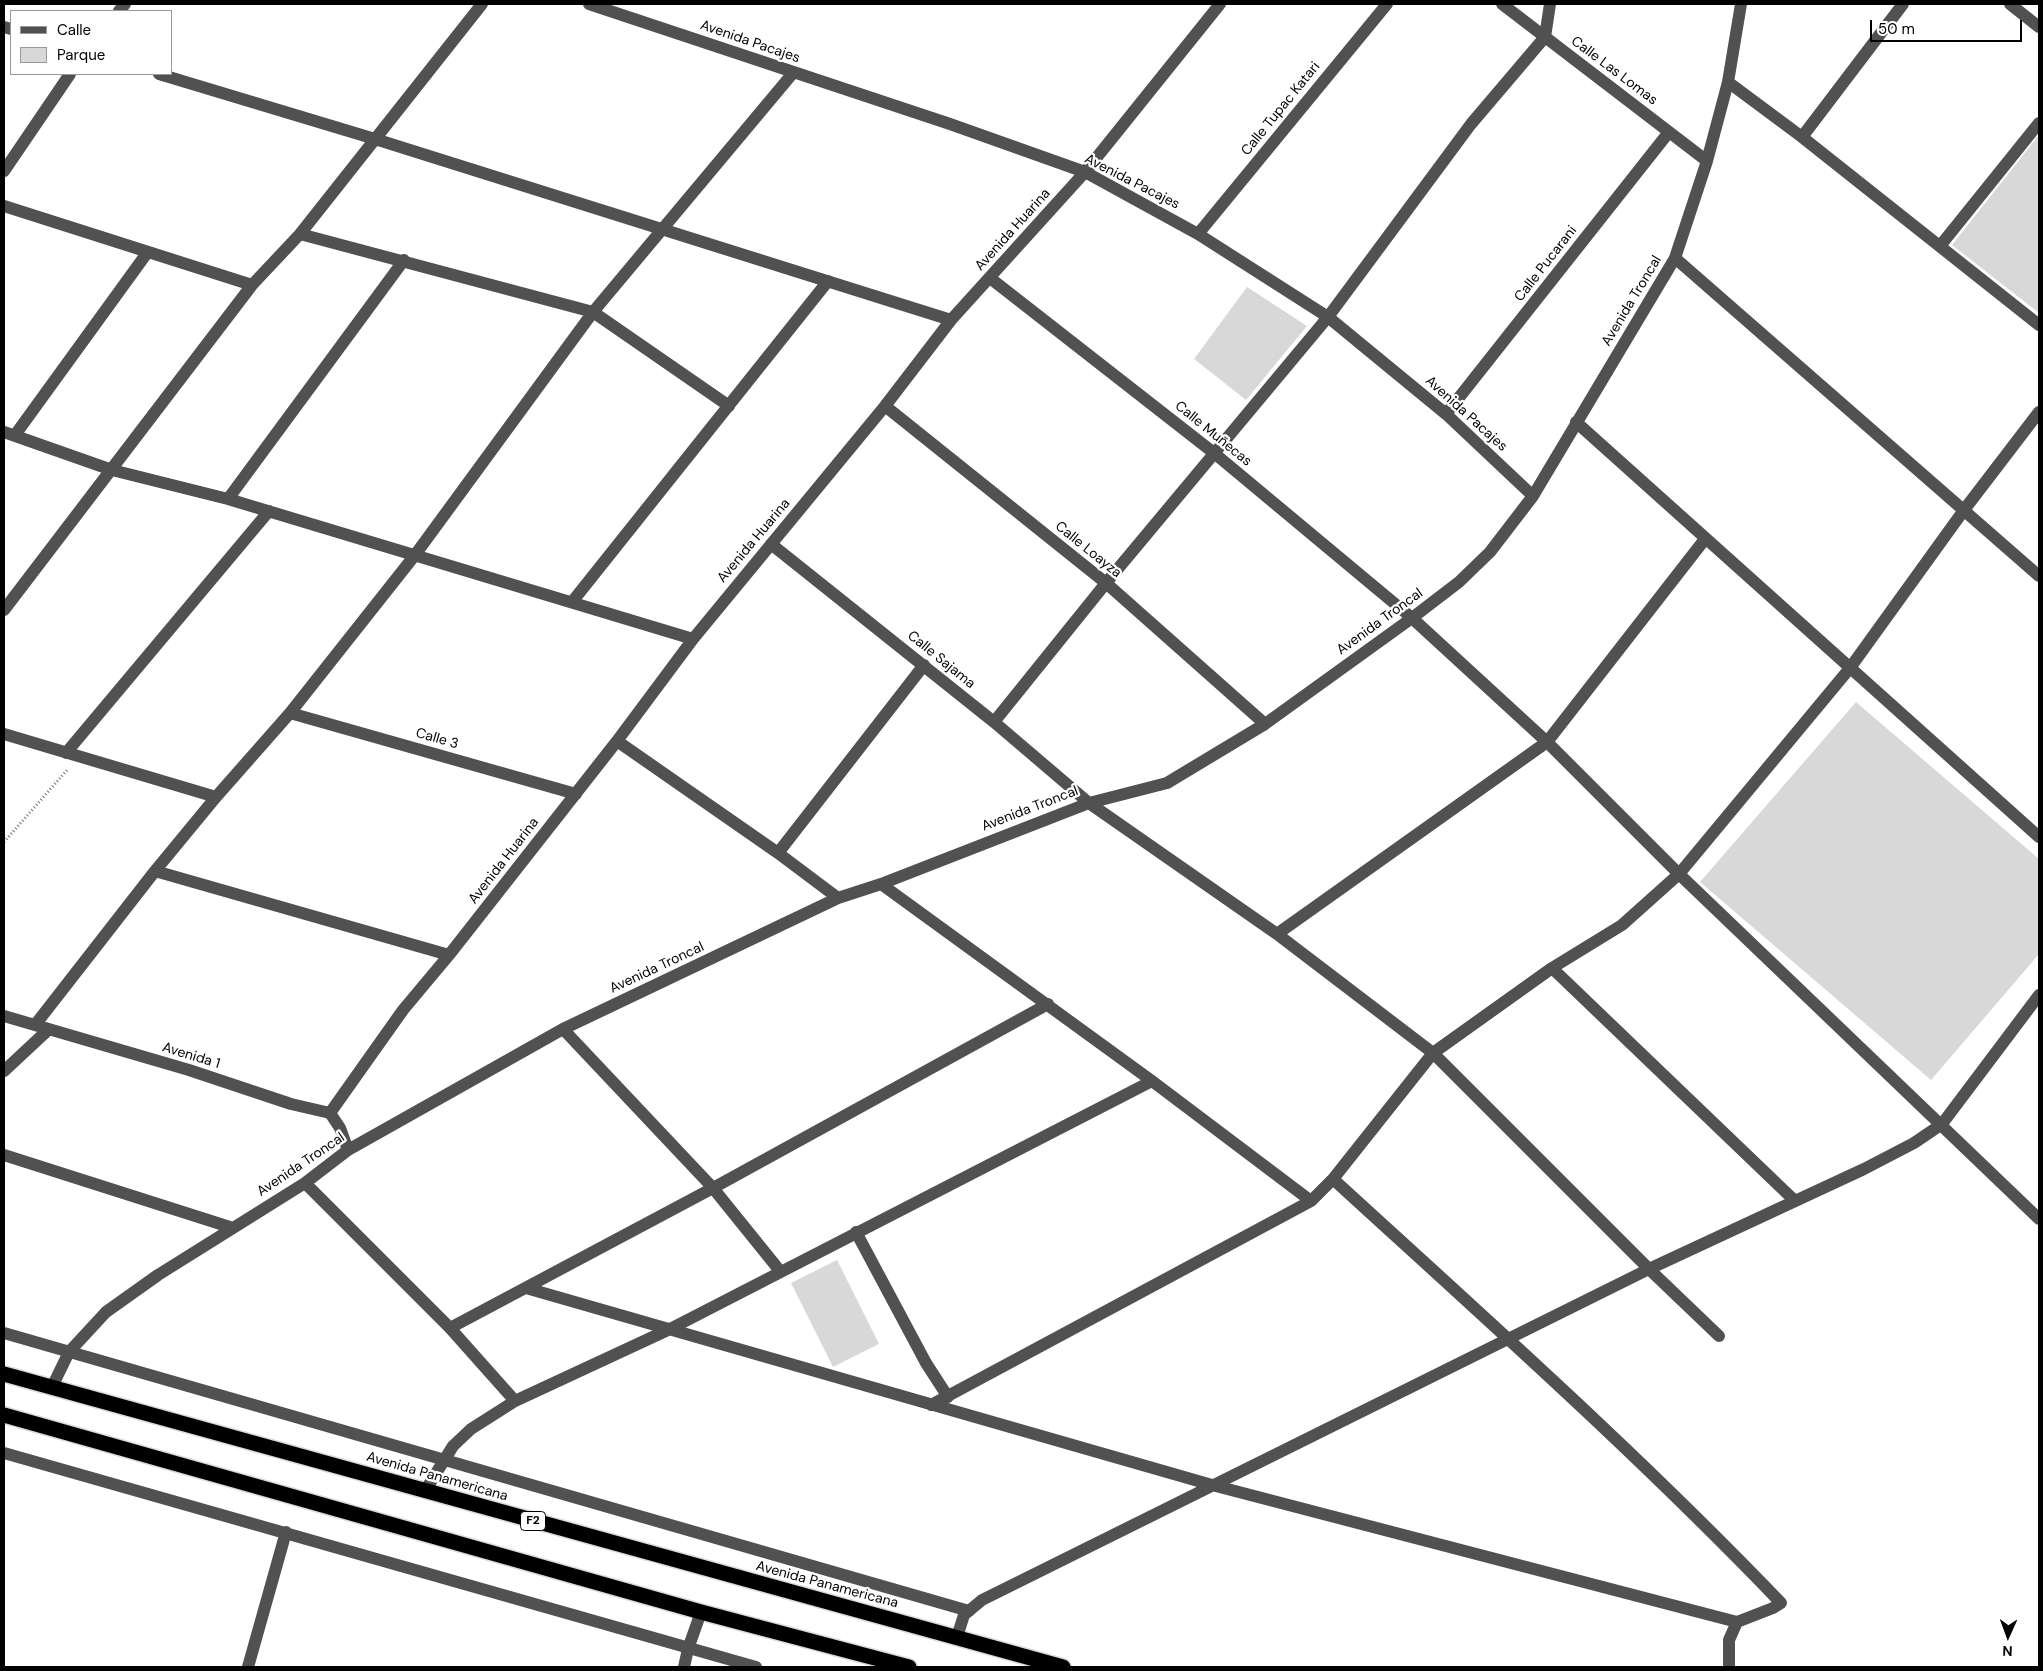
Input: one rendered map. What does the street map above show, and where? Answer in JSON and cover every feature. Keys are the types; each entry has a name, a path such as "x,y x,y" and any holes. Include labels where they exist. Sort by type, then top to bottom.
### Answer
{"highway":[{"name":"Avenida Panamericana","path":"4,1374 1064,1667"},
{"path":"4,1415 701,1612 909,1667"}],"street":[{"path":"4,610 252,286 300,234 482,4"},
{"name":"Avenida Pacajes","path":"588,4 950,124 1085,172 1198,234 1328,317 1446,414 1533,496"},
{"name":"Avenida Huarina","path":"330,1113 403,1010 449,955 576,794 693,639 885,406 952,320 1085,172 1220,4"},
{"name":"Calle Tupac Katari","path":"1198,234 1386,4"},
{"name":"Calle Las Lomas","path":"1502,4 1707,161"},
{"path":"994,722 1106,583 1328,317 1471,124 1545,37 1550,4"},
{"name":"Avenida Troncal","path":"52,1387 69,1352 106,1312 158,1275 305,1183 348,1150 563,1029 838,898 881,884 1089,802 1167,783 1265,724 1460,582 1490,552 1533,496 1675,258 1707,161 1728,82 1741,4"},
{"path":"1802,137 1903,4"},
{"path":"2010,4 2039,27"},
{"path":"35,1025 156,871 216,797 290,713 415,555 593,312 793,73"},
{"path":"4,171 69,75"},
{"path":"162,75 663,228 952,320"},
{"path":"1728,82 1802,137 2039,326"},
{"path":"1940,246 2039,123"},
{"name":"Calle Pucarani","path":"1446,414 1669,132"},
{"path":"4,206 252,286"},
{"path":"300,234 404,260 593,312 729,406"},
{"path":"147,253 10,433 112,470 228,499 693,639"},
{"path":"1675,258 2039,576"},
{"path":"228,499 404,260"},
{"name":"Calle Muñecas","path":"990,278 1214,453 1412,618 1547,742 1679,874 2039,1219"},
{"path":"572,602 828,281"},
{"name":"Calle Loayza","path":"885,406 1106,583 1265,724"},
{"path":"932,1405 1311,1201 1333,1179 1433,1053 1552,968 1622,925 1679,874 1850,668 1964,510 2039,412"},
{"path":"1576,422 2039,837"},
{"path":"66,753 269,511"},
{"path":"1277,934 1547,742 1705,539"},
{"name":"Calle Sajama","path":"771,544 924,665 1089,802 1277,934 1433,1053 1648,1269 1719,1336"},
{"path":"778,853 924,665"},
{"name":"Calle 3","path":"290,713 576,794"},
{"path":"4,734 216,797"},
{"path":"617,741 778,853 838,898"},
{"path":"156,871 449,955"},
{"path":"881,884 1048,1004 1311,1201"},
{"path":"1552,968 1795,1201"},
{"path":"956,1637 964,1615 982,1600 1648,1269 1864,1169 1914,1143 1942,1124 2039,995"},
{"path":"450,1328 713,1188 1048,1004"},
{"name":"Avenida 1","path":"4,1016 188,1070 292,1104 330,1113"},
{"path":"4,1071 49,1029"},
{"path":"563,1029 713,1188 780,1271"},
{"path":"425,1491 453,1446 471,1429 515,1401 670,1329 1152,1081"},
{"path":"330,1113 340,1128 348,1150"},
{"path":"4,1155 234,1228"},
{"path":"526,1288 1212,1486 1737,1622 1781,1603 1731,1550 1509,1339 1333,1179"},
{"path":"305,1183 450,1328 515,1401"},
{"path":"856,1232 926,1363 948,1397"},
{"path":"4,1333 969,1611"},
{"path":"4,1453 756,1667"},
{"path":"248,1667 286,1532"},
{"path":"684,1667 688,1648 701,1612"},
{"path":"1729,1667 1729,1640 1737,1622"}],"path":[{"path":"4,842 79,756"}],"green space":[{"path":"2039,135 2039,313 1952,245"},
{"path":"1247,287 1307,326 1246,400 1194,359"},
{"path":"1856,702 2039,859 2039,954 1931,1080 1700,882"},
{"path":"837,1260 879,1344 833,1367 791,1283"}]}
